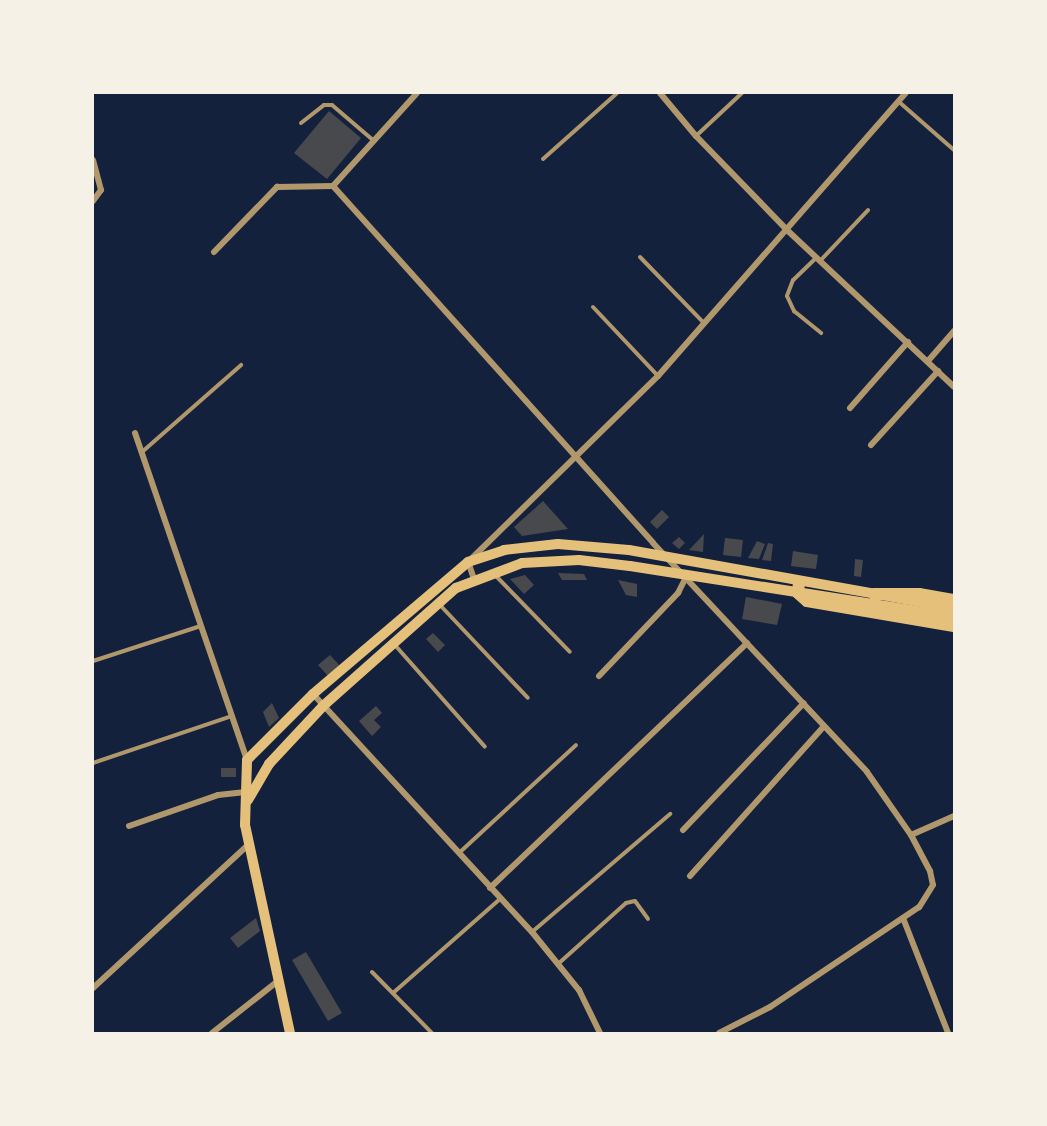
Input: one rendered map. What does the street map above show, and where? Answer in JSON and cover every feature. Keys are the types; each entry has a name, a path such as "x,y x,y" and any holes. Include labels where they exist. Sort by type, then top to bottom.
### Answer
{"main road":[{"path":"290,1033 249,844 246,798 247,760 314,694 468,562 504,550 558,544 668,557 798,588 954,617"},
{"path":"246,798 269,764 323,706 438,604 474,579 522,563 579,560 686,577 874,594 919,594 954,600"},
{"path":"798,588 815,602 954,626"},
{"path":"874,594 954,608"}],"street":[{"path":"214,252 278,187 333,186 417,93"},
{"path":"660,93 696,136 788,230 954,387"},
{"path":"474,579 468,562 658,376 788,230 902,96"},
{"path":"93,160 101,190 93,201"},
{"path":"333,186 576,457 867,772 911,835 930,871 932,889 919,907 770,1007 719,1033"},
{"path":"928,361 954,331"},
{"path":"850,408 908,342"},
{"path":"871,445 938,371"},
{"path":"135,433 247,760"},
{"path":"599,676 678,593 686,577"},
{"path":"490,888 747,643"},
{"path":"314,694 457,855 532,932 579,990 600,1033"},
{"path":"683,830 804,703"},
{"path":"690,876 824,726"},
{"path":"129,826 218,795 246,798"},
{"path":"911,835 954,816"},
{"path":"93,988 249,844"},
{"path":"903,918 948,1033"},
{"path":"212,1033 279,980"}],"lane":[{"path":"543,159 617,93"},
{"path":"696,136 742,93"},
{"path":"902,96 954,150"},
{"path":"301,123 324,105 332,105 375,141"},
{"path":"821,333 794,311 787,296 793,280 818,260 868,210"},
{"path":"640,257 704,323"},
{"path":"593,307 658,376"},
{"path":"142,452 241,364"},
{"path":"492,573 570,652"},
{"path":"438,604 528,698"},
{"path":"93,662 201,626"},
{"path":"393,644 485,747"},
{"path":"93,763 233,716"},
{"path":"457,855 576,746"},
{"path":"532,932 670,814"},
{"path":"393,993 500,898"},
{"path":"558,964 626,903 634,901 642,906 648,920"},
{"path":"372,972 432,1033"}],"building":[{"path":"329,111 361,138 327,179 294,153"},
{"path":"543,501 568,529 522,536 514,527"},
{"path":"662,510 669,517 657,529 650,522"},
{"path":"704,534 703,552 689,550"},
{"path":"679,537 685,543 679,549 672,543"},
{"path":"725,538 743,540 741,557 723,555"},
{"path":"757,541 765,544 759,559 748,558"},
{"path":"768,543 773,544 771,561 762,560"},
{"path":"793,551 818,555 816,569 791,566"},
{"path":"855,559 863,560 861,577 854,576"},
{"path":"558,573 584,574 587,580 562,580"},
{"path":"525,575 534,585 524,594 510,579"},
{"path":"618,580 637,584 637,597 626,595"},
{"path":"746,597 782,604 777,625 742,619"},
{"path":"433,633 445,645 438,652 426,639"},
{"path":"330,655 340,666 328,676 318,665"},
{"path":"272,703 279,718 269,727 263,712"},
{"path":"376,706 382,713 374,720 381,727 372,736 359,721"},
{"path":"221,768 236,768 236,777 221,777"},
{"path":"256,918 260,931 238,948 230,938"},
{"path":"306,952 342,1013 328,1021 292,960"}]}
